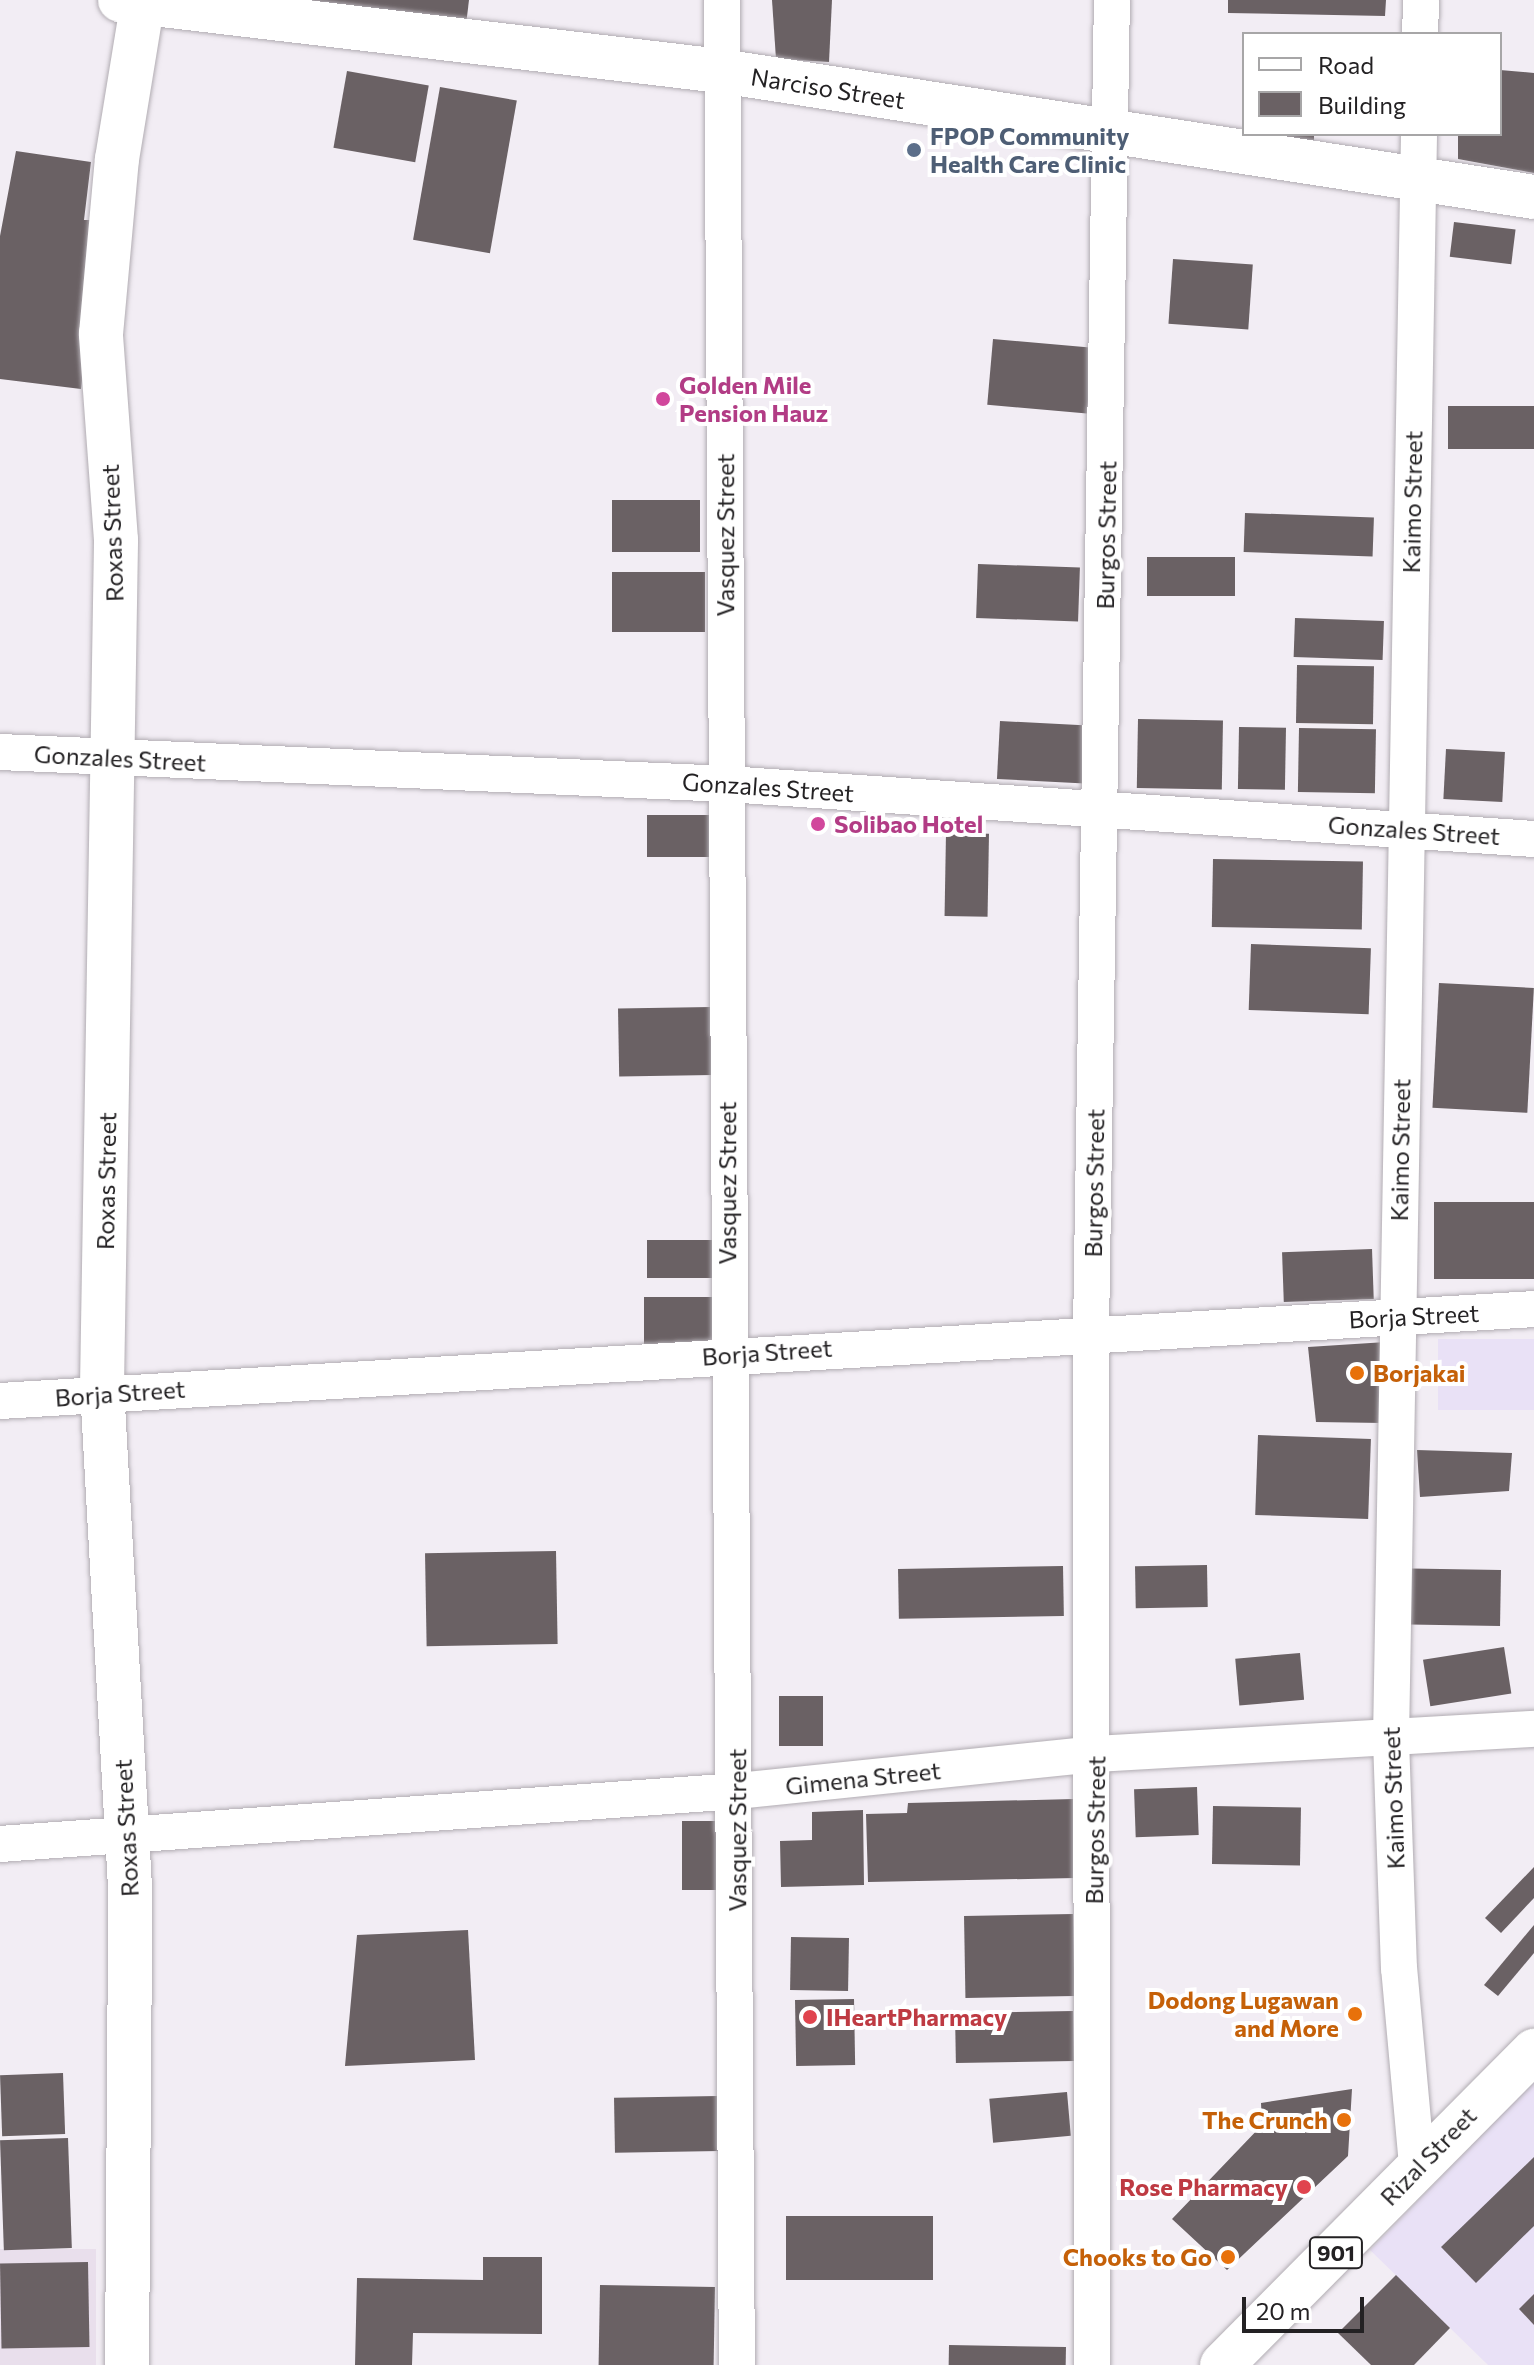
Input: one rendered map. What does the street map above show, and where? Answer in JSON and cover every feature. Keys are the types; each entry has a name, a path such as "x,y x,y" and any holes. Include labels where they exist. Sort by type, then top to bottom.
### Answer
{"street":[{"name":"Vasquez Street","path":"722,0 727,1355 737,1791 737,2365"},
{"name":"Burgos Street","path":"1092,2365 1096,1754 1091,1331 1114,133 1112,0"},
{"path":"1420,32 1421,0"},
{"name":"Narciso Street","path":"135,1 721,71 1534,197"},
{"name":"Roxas Street","path":"127,2365 127,1839 102,1394 116,540 101,334 135,1"},
{"name":"Kaimo Street","path":"1417,2165 1399,1969 1391,1739 1419,136"},
{"name":"Gonzales Street","path":"0,752 727,784 1101,811 1405,827 1534,839"},
{"name":"Borja Street","path":"0,1401 1091,1331 1534,1309"},
{"name":"Gimena Street","path":"0,1844 127,1839 737,1791 1096,1754 1534,1729"},
{"name":"Rizal Street","path":"1222,2365 1417,2165 1534,2051"}],"shaded area":[{"path":"1438,1339 1534,1339 1534,1410 1438,1410"},
{"path":"1534,2081 1534,2365 1488,2365 1370,2250"},
{"path":"0,2249 96,2249 96,2365 0,2365"}],"building":[{"path":"309,0 469,0 466,25"},
{"path":"772,0 832,0 829,62 776,59"},
{"path":"1228,0 1386,0 1385,16 1228,13"},
{"path":"1502,70 1534,73 1534,173 1458,159 1458,136 1502,136"},
{"path":"347,71 429,85 415,162 333,148"},
{"path":"440,87 517,101 490,253 413,240"},
{"path":"1279,136 1314,136 1314,140 1279,141"},
{"path":"16,151 91,162 84,220 93,220 90,315 81,389 0,379 0,236"},
{"path":"1454,222 1516,230 1511,264 1450,257"},
{"path":"1173,259 1253,265 1248,329 1168,324"},
{"path":"993,339 1093,348 1087,413 987,405"},
{"path":"1448,406 1534,406 1534,449 1448,449"},
{"path":"612,500 700,500 700,552 612,552"},
{"path":"1245,513 1374,518 1373,556 1244,552"},
{"path":"1147,557 1235,557 1235,596 1147,596"},
{"path":"978,564 1080,568 1078,622 976,618"},
{"path":"612,572 705,572 705,632 612,632"},
{"path":"1295,618 1384,621 1383,660 1294,657"},
{"path":"1297,665 1374,666 1373,724 1296,723"},
{"path":"1138,719 1223,720 1222,789 1137,788"},
{"path":"1000,721 1088,726 1085,784 997,779"},
{"path":"1239,727 1286,728 1285,790 1238,789"},
{"path":"1299,728 1376,729 1375,793 1298,792"},
{"path":"1446,749 1505,752 1502,802 1443,799"},
{"path":"647,815 718,815 718,857 647,857"},
{"path":"946,833 989,834 988,917 945,916"},
{"path":"1213,859 1363,862 1362,930 1212,927"},
{"path":"1251,944 1371,948 1369,1014 1249,1010"},
{"path":"1439,983 1534,988 1527,1113 1432,1108"},
{"path":"711,1007 712,1075 619,1077 618,1009"},
{"path":"1434,1202 1534,1202 1534,1279 1434,1279"},
{"path":"647,1240 717,1240 717,1278 647,1278"},
{"path":"1372,1249 1374,1299 1284,1302 1282,1252"},
{"path":"644,1297 714,1297 714,1348 644,1348"},
{"path":"1386,1342 1383,1423 1316,1422 1308,1347"},
{"path":"1258,1435 1371,1439 1368,1519 1255,1515"},
{"path":"1417,1450 1512,1453 1509,1491 1420,1497"},
{"path":"556,1551 558,1644 427,1646 425,1553"},
{"path":"1207,1565 1208,1607 1136,1608 1135,1566"},
{"path":"1063,1566 1064,1616 899,1619 898,1569"},
{"path":"1411,1568 1501,1570 1500,1626 1410,1624"},
{"path":"1504,1647 1511,1693 1430,1706 1423,1660"},
{"path":"1300,1653 1304,1700 1239,1705 1235,1659"},
{"path":"779,1696 823,1696 823,1746 779,1746"},
{"path":"1197,1787 1199,1835 1136,1837 1134,1789"},
{"path":"1074,1799 1075,1878 868,1882 866,1814 907,1813 908,1803"},
{"path":"1213,1806 1301,1808 1300,1866 1212,1864"},
{"path":"863,1810 864,1885 781,1887 780,1841 812,1840 812,1812"},
{"path":"682,1821 723,1821 723,1890 682,1890"},
{"path":"1534,1867 1534,1898 1501,1933 1485,1918"},
{"path":"1073,1914 1074,1996 965,1998 964,1916"},
{"path":"1534,1925 1534,1953 1498,1996 1484,1985"},
{"path":"468,1930 475,2060 345,2066 357,1935"},
{"path":"791,1937 849,1938 848,1991 790,1990"},
{"path":"854,1999 855,2065 796,2066 795,2000"},
{"path":"1073,2011 1074,2061 956,2063 955,2013"},
{"path":"63,2073 65,2134 2,2136 0,2075"},
{"path":"1352,2089 1348,2156 1227,2270 1172,2219 1262,2125 1261,2103"},
{"path":"1067,2092 1071,2136 993,2143 989,2099"},
{"path":"718,2096 719,2151 615,2153 614,2098"},
{"path":"68,2138 72,2248 4,2250 0,2140"},
{"path":"1534,2157 1534,2226 1476,2283 1441,2247"},
{"path":"786,2216 933,2216 933,2280 786,2280"},
{"path":"483,2257 542,2257 542,2334 413,2333 412,2365 355,2365 357,2278 483,2280"},
{"path":"88,2262 89,2347 1,2349 0,2264"},
{"path":"1396,2275 1450,2328 1414,2365 1371,2365 1338,2333"},
{"path":"600,2285 715,2287 714,2365 599,2365"},
{"path":"1534,2294 1534,2325 1519,2309"},
{"path":"949,2345 1066,2347 1066,2365 949,2365"}],"place":[{"name":"FPOP Community Health Care Clinic","path":"914,150"},
{"name":"Golden Mile Pension Hauz","path":"663,399"},
{"name":"Solibao Hotel","path":"818,824"},
{"name":"Borjakai","path":"1357,1373"},
{"name":"Dodong Lugawan and More","path":"1355,2014"},
{"name":"IHeartPharmacy","path":"810,2017"},
{"name":"The Crunch","path":"1344,2120"},
{"name":"Rose Pharmacy","path":"1304,2187"},
{"name":"Chooks to Go","path":"1228,2257"}]}
